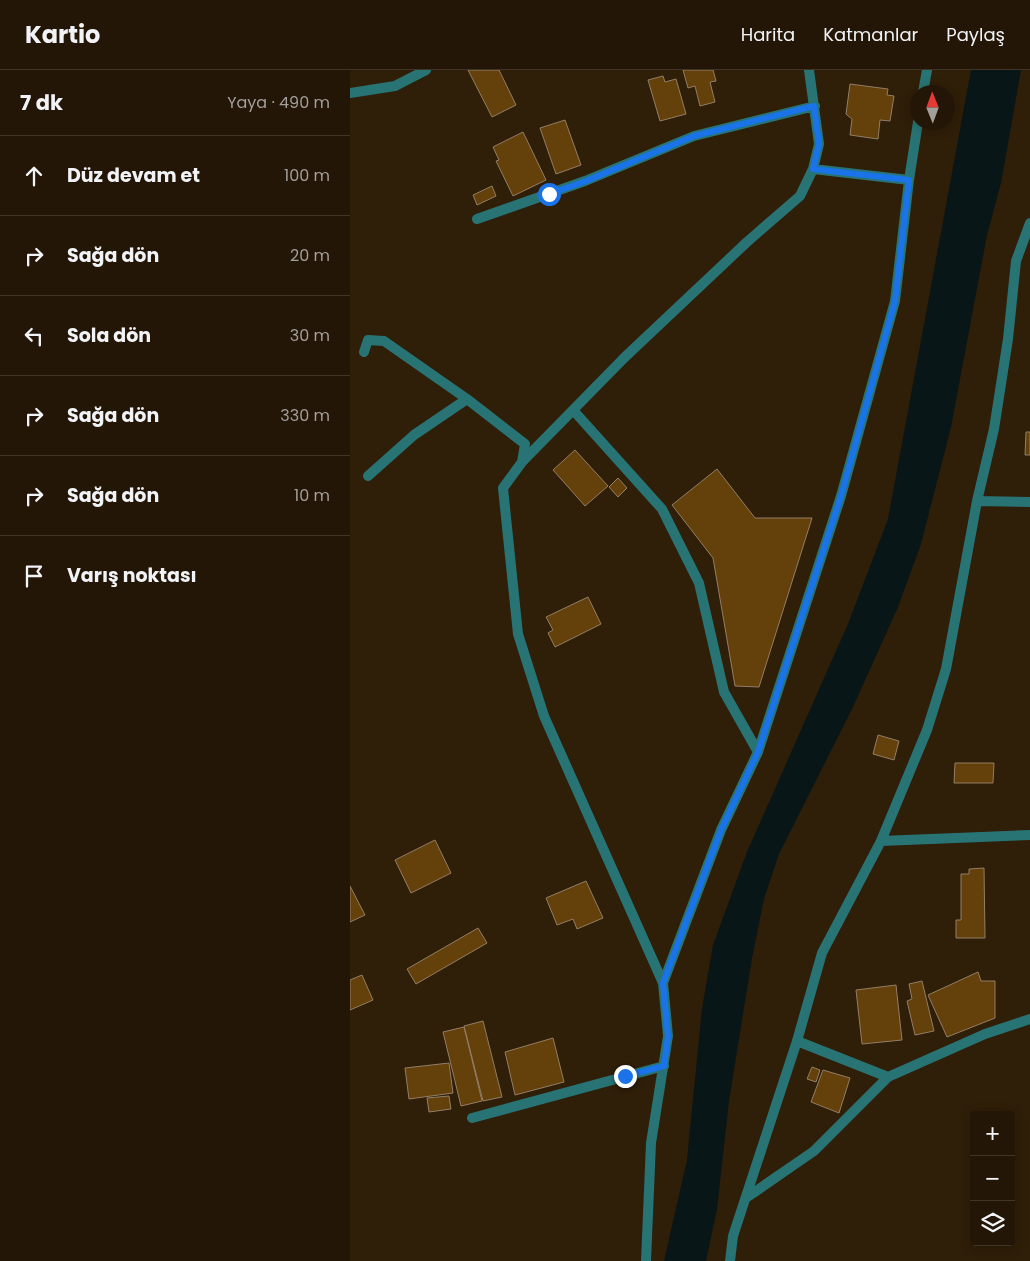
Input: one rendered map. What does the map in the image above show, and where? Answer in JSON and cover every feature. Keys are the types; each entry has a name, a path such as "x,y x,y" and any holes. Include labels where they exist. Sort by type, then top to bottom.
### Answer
{"street":[{"path":"350,93 395,86 426,70"},
{"path":"646,1261 651,1143 668,1036 663,983 544,716 518,634 503,488 522,462 625,357 747,242 800,196 813,169 819,144 809,70"},
{"path":"924,85 927,70"},
{"path":"477,219 586,181 694,136 814,106"},
{"path":"663,983 721,830 758,752 841,496 895,301 917,130"},
{"path":"813,169 909,180"},
{"path":"730,1261 733,1236 797,1042 822,954 881,841 927,730 946,669 977,501 997,411 1008,340 1016,261 1030,223"},
{"path":"364,352 368,340 384,341 467,399 525,444 522,462"},
{"path":"368,476 414,435 467,399"},
{"path":"573,410 662,509 698,582 724,692 758,752"},
{"path":"977,501 1030,502"},
{"path":"881,841 1030,835"},
{"path":"746,1198 814,1151 888,1076 985,1034 1030,1019"},
{"path":"797,1042 888,1076"},
{"path":"472,1118 664,1066"}],"shaded area":[{"path":"971,70 1021,70 1001,183 987,235 951,427 921,544 898,607 853,707 779,854 764,899 752,958 729,1101 717,1209 706,1261 664,1261 687,1160 702,1009 713,945 747,852 848,624 888,519"}],"building":[{"path":"468,70 499,70 516,105 492,117"},
{"path":"683,70 713,70 716,81 710,82 715,102 700,106 695,86 688,88"},
{"path":"663,76 665,82 676,79 686,114 660,121 648,80"},
{"path":"850,84 888,89 887,95 894,96 890,121 880,120 878,139 850,135 852,119 846,114"},
{"path":"565,120 581,165 556,174 540,128"},
{"path":"523,132 546,180 513,196 496,161 499,160 493,147"},
{"path":"492,186 496,196 477,205 473,195"},
{"path":"1026,432 1030,432 1030,455 1025,455"},
{"path":"575,450 608,486 585,506 553,470"},
{"path":"717,469 755,518 812,518 759,687 735,686 713,558 672,505"},
{"path":"618,478 627,488 618,497 609,487"},
{"path":"588,597 601,624 555,647 548,633 553,630 546,617"},
{"path":"878,735 899,741 894,760 873,754"},
{"path":"955,763 994,763 993,783 954,783"},
{"path":"435,840 451,873 411,893 395,860"},
{"path":"984,868 985,938 956,938 956,920 961,920 961,874 969,874 969,869"},
{"path":"586,881 603,918 577,929 573,919 557,925 546,898"},
{"path":"350,886 365,915 350,922"},
{"path":"478,928 487,943 416,984 407,969"},
{"path":"978,972 981,981 995,981 995,1018 947,1037 928,995"},
{"path":"362,975 373,1000 350,1010 350,980"},
{"path":"922,981 934,1031 915,1035 907,1001 912,999 909,984"},
{"path":"896,985 902,1040 862,1044 856,990"},
{"path":"483,1021 502,1097 483,1101 464,1026"},
{"path":"464,1027 482,1101 461,1106 443,1032"},
{"path":"553,1038 564,1082 515,1095 505,1052"},
{"path":"449,1063 453,1093 409,1099 405,1068"},
{"path":"812,1067 820,1070 816,1082 807,1079"},
{"path":"823,1070 850,1078 839,1113 811,1102"},
{"path":"449,1096 451,1109 429,1112 427,1098"}],"route":[{"path":"549,194 586,181 694,136 814,106 819,144 813,169 909,180 895,301 841,496 758,752 721,830 663,983 668,1036 664,1066 625,1076"}]}
